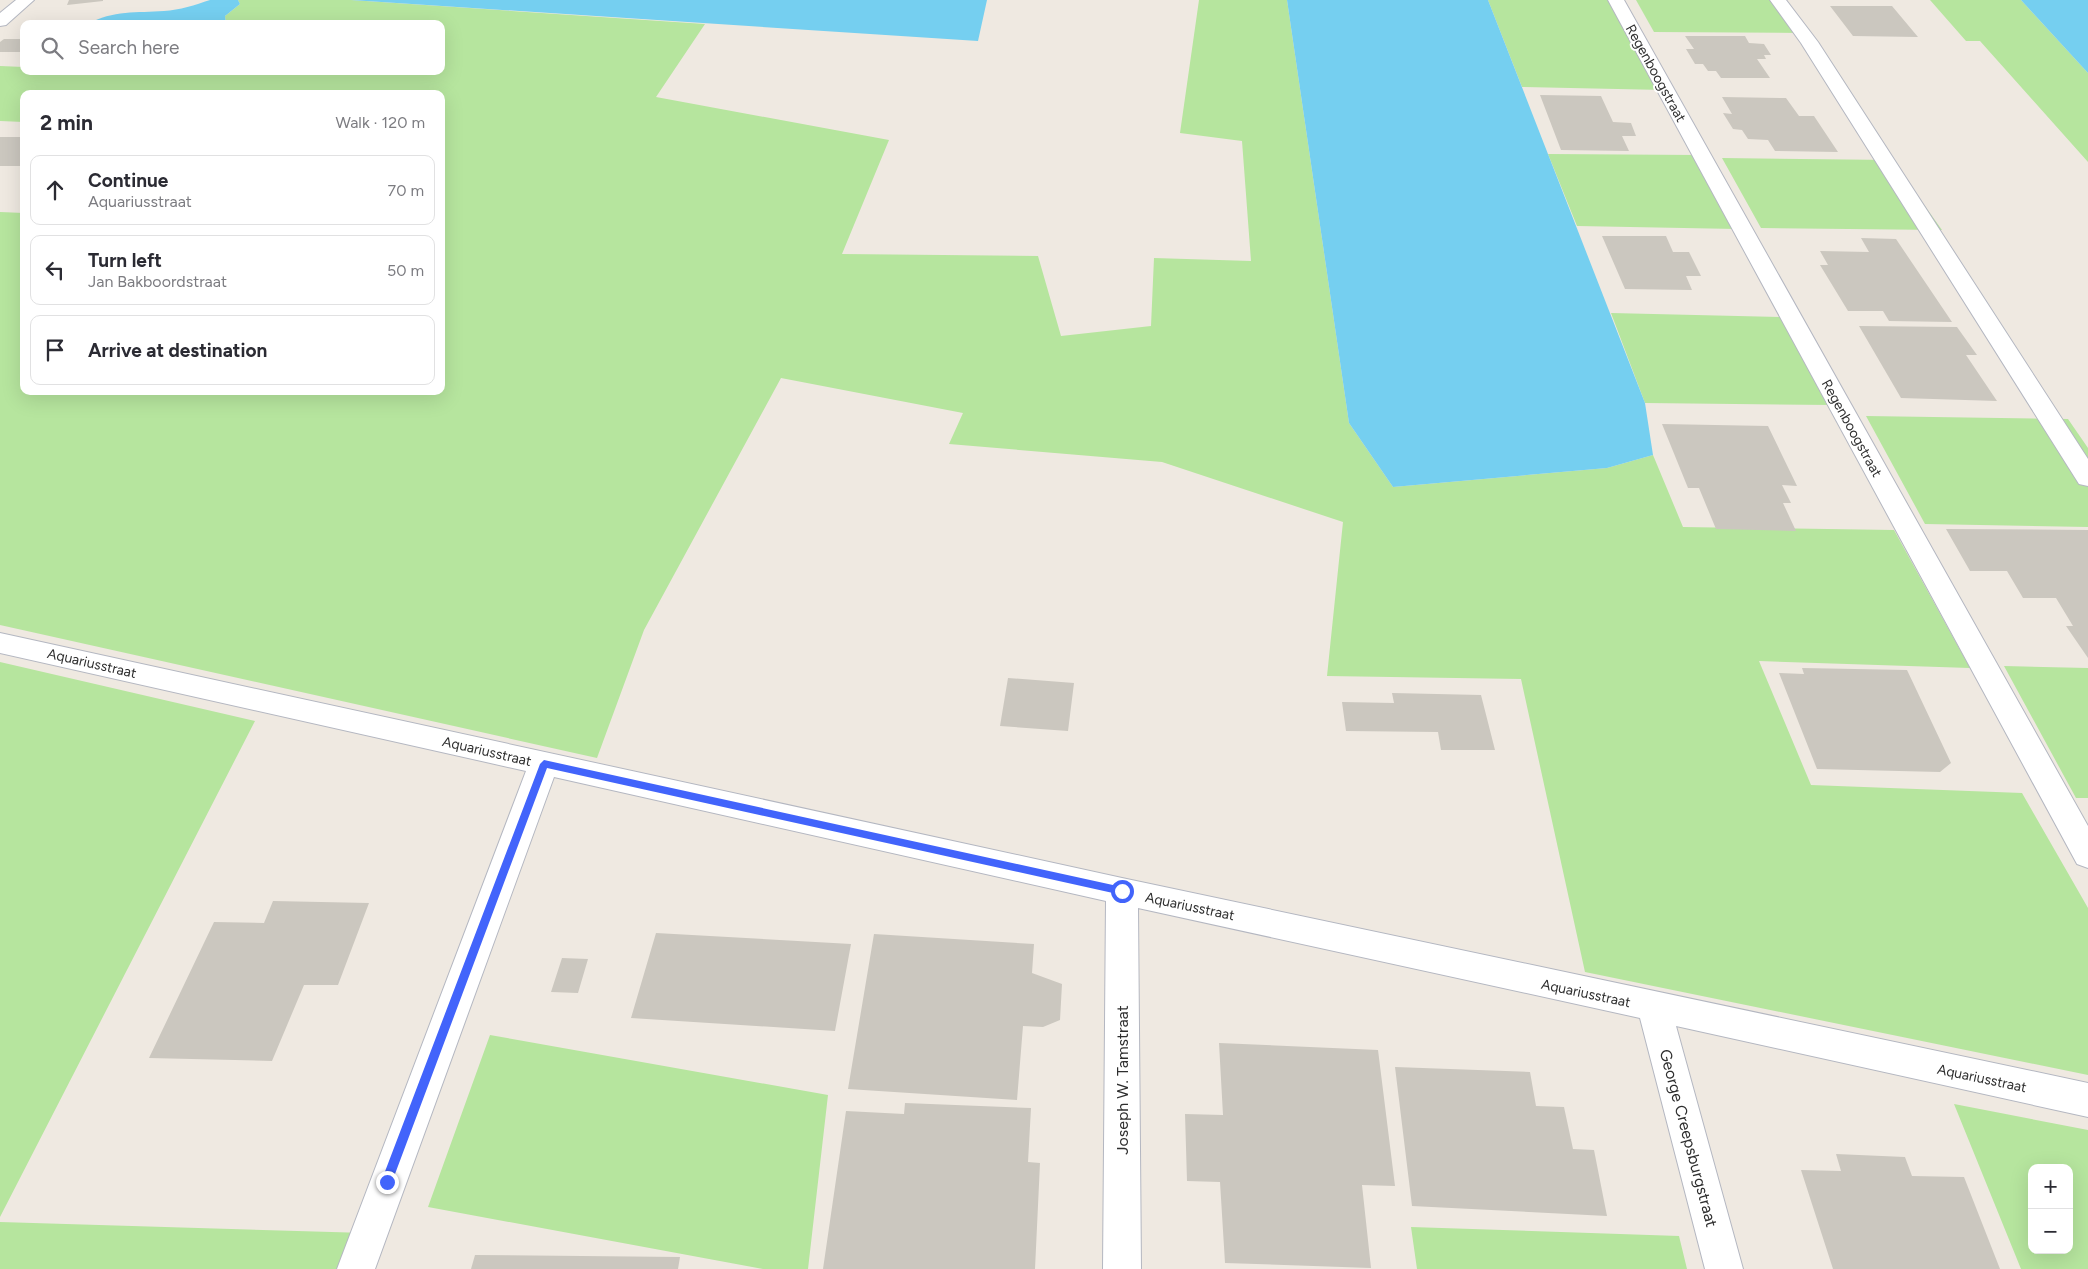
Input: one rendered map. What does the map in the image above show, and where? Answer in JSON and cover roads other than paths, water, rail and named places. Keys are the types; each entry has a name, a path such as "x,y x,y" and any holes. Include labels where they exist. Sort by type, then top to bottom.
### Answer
{"street":[{"path":"0,21 26,0"},
{"name":"Regenboogstraat","path":"1616,0 2088,855"},
{"path":"1778,0 1809,42 2088,478"},
{"name":"Aquariusstraat","path":"0,643 1654,1008 2088,1100"},
{"path":"356,1269 544,764"},
{"name":"Joseph W. Tamstraat","path":"1122,891 1122,1269"},
{"name":"George Creepsburgstraat","path":"1654,1008 1724,1269"}],"water":[{"path":"210,0 238,0 240,4 225,16 226,20 97,20 116,14 176,10"},
{"path":"351,0 987,0 978,41"},
{"path":"1287,0 1488,0 1645,403 1653,455 1607,468 1393,487 1349,423"},
{"path":"2021,0 2088,0 2088,73"}]}
